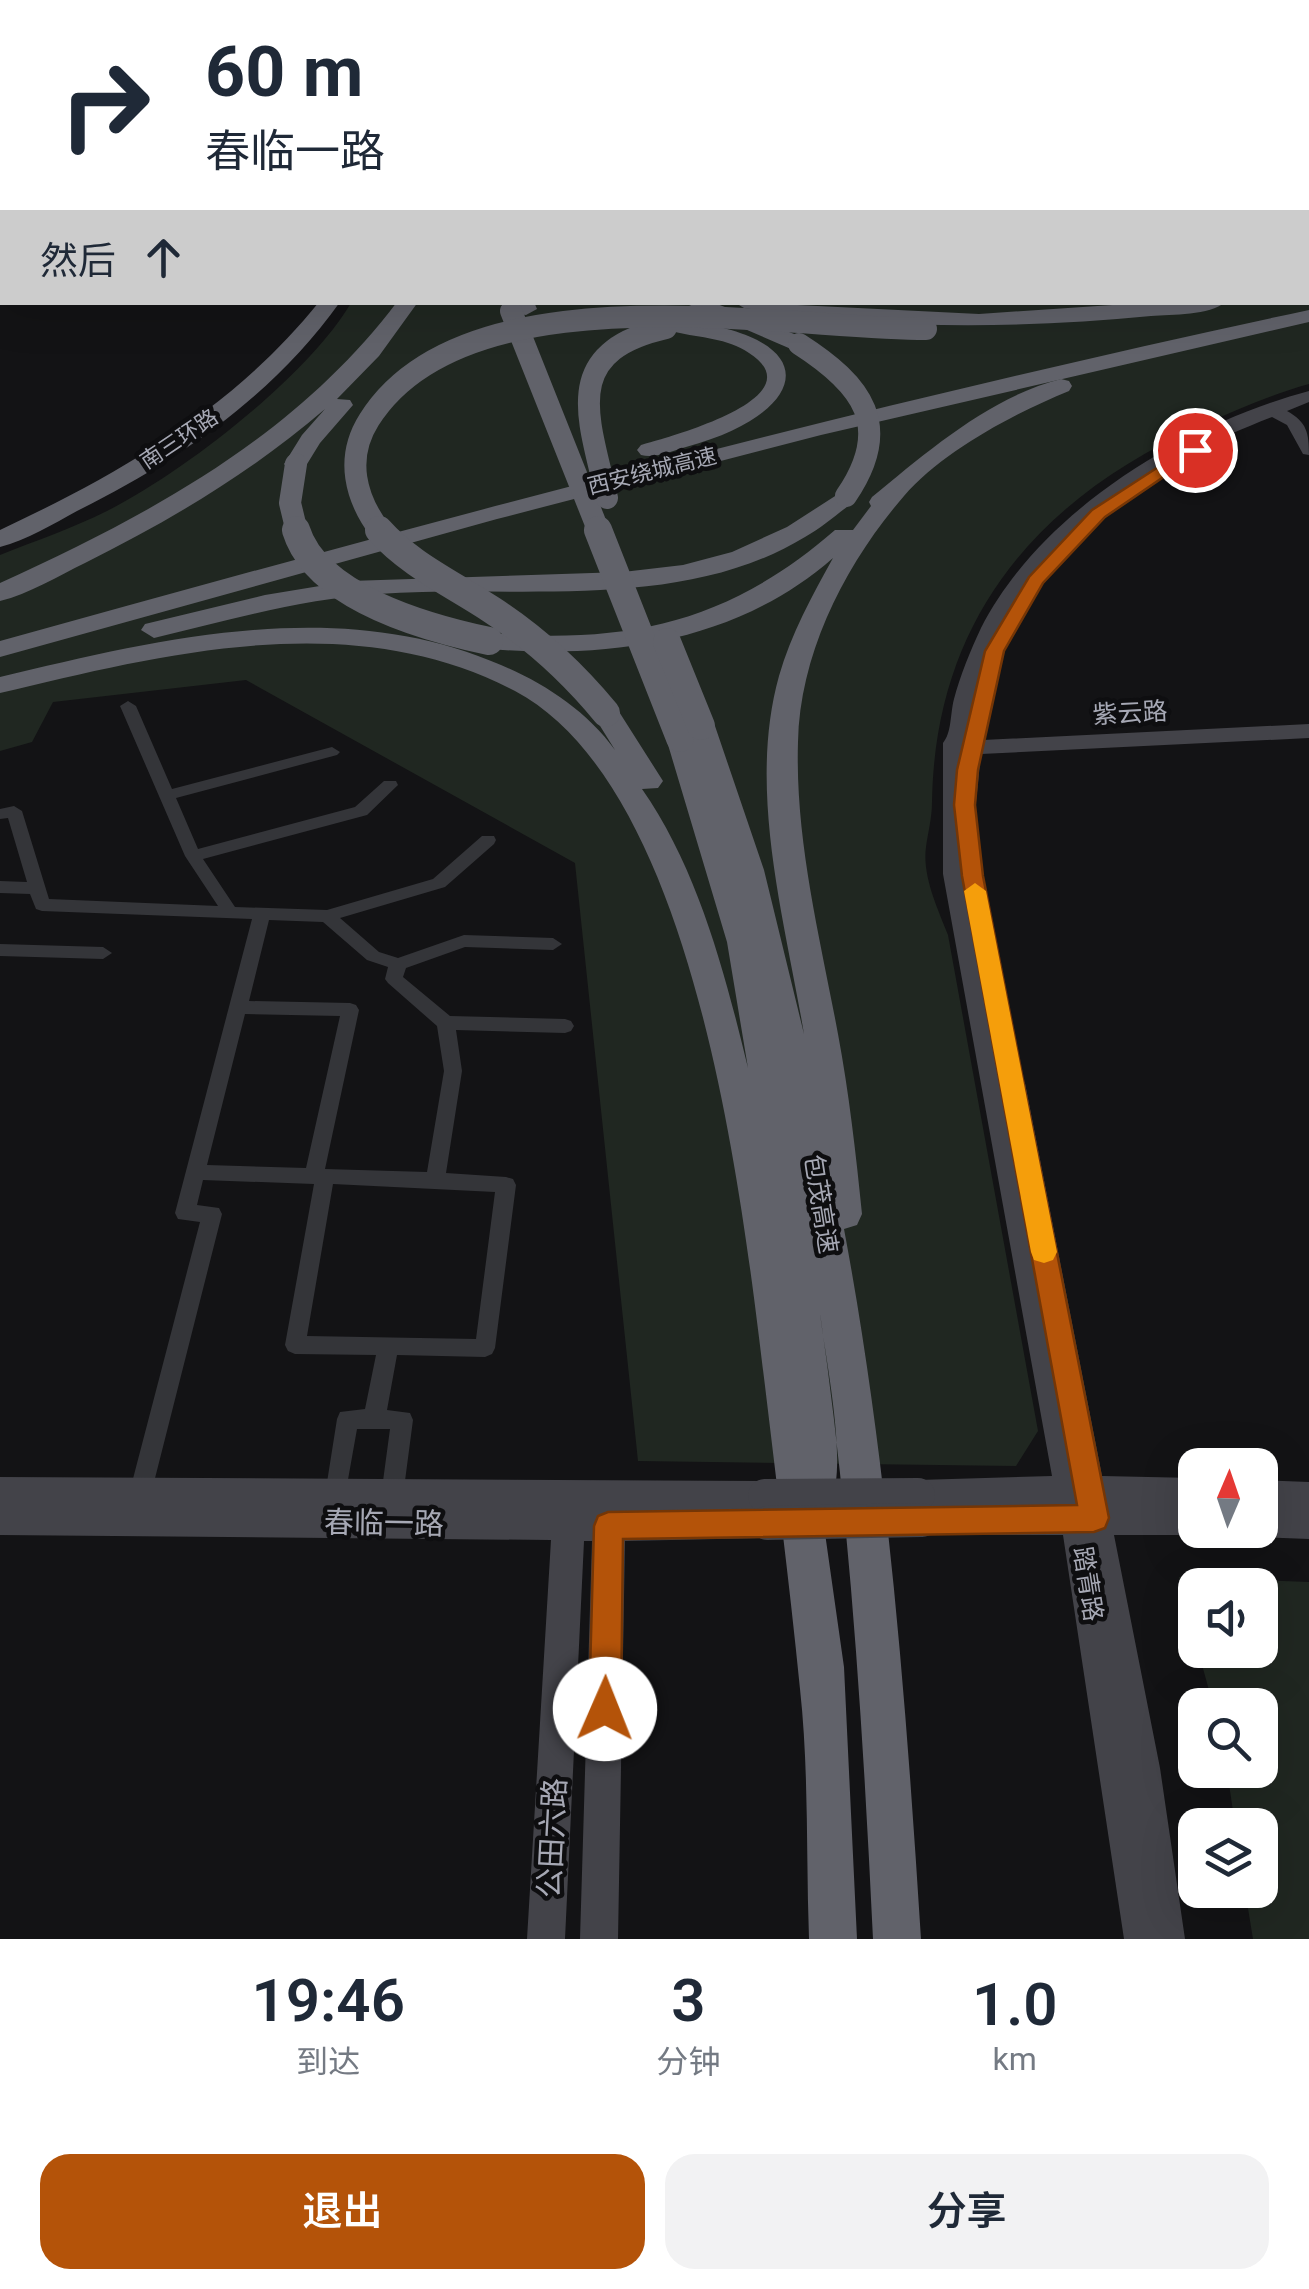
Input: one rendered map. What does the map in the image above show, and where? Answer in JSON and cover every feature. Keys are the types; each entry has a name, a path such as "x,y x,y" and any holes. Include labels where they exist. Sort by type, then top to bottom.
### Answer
{"highway":[{"name":"南三环路","path":"0,525 88,480 167,430 257,358 305,305"},
{"name":"南三环路","path":"0,539 103,487 205,422 270,373 327,305"},
{"path":"0,594 158,514 252,453 337,388 380,342 406,305"},
{"path":"418,305 388,356 318,430 296,464 290,496 294,526 305,547 328,572 354,593 402,617 489,641 553,646 612,643 724,618 807,568 959,438 1051,390 1309,317"},
{"path":"0,673 214,614 334,591 439,583 605,581 698,570 746,556 787,538 812,524 846,496 868,457 870,420 861,397 844,375 800,344 700,305"},
{"path":"768,305 848,315 1001,319 1177,305"},
{"path":"822,1687 774,1301 752,1160 660,808 643,770 606,713 577,678 535,641 416,562 374,524 359,498 354,459 362,432 379,406 419,371 456,351 523,328 580,318 655,314 926,329 1092,322 1203,305"},
{"name":"西安绕城高速","path":"0,632 558,478 1289,305"},
{"path":"517,306 607,498"},
{"path":"517,306 691,732"},
{"name":"西安绕城高速","path":"0,648 782,438 1141,351 1309,317"},
{"path":"558,478 726,425 764,401 775,379 773,366 764,352 736,336 684,327 628,336 610,345 595,365 588,398 607,498"},
{"path":"866,1538 836,1136 788,858 780,762 788,697 814,612 849,548 896,490"},
{"name":"包茂高速","path":"607,498 759,908 812,1144 851,1397 866,1538 897,1939"},
{"path":"0,686 156,649 244,636 336,634 450,654 531,689 564,711 598,744 646,815 691,918"},
{"name":"包茂高速","path":"691,732 743,942 786,1184 815,1440 833,1939"}],"street":[{"name":"踏青路","path":"1143,1939 1082,1504 972,876 964,805 965,736 994,651 1036,580 1070,540 1098,513 1165,467 1309,396"},
{"name":"踏青路","path":"1276,411 1309,404"},
{"path":"1276,411 1294,422 1309,450"},
{"path":"128,706 193,856 231,912"},
{"name":"紫云路","path":"965,736 994,731 1309,716"},
{"name":"紫云路","path":"965,736 990,748 1309,730"},
{"path":"167,796 332,752"},
{"path":"193,856 361,811 390,785"},
{"path":"0,814 14,811 42,906 327,916 439,883 488,840"},
{"path":"0,886 37,888"},
{"path":"140,1494 212,1214 185,1214 262,914"},
{"path":"327,916 373,956 398,964 464,941 553,944"},
{"path":"0,950 104,953"},
{"path":"398,964 394,979 446,1023 565,1026"},
{"path":"196,1172 319,1176 435,1180 506,1185 485,1348 296,1345 319,1176 350,1010 238,1007"},
{"path":"435,1180 452,1071 446,1023"},
{"path":"374,1419 388,1346"},
{"path":"336,1495 348,1419 374,1419 402,1420 392,1496"},
{"name":"春临一路","path":"0,1492 392,1496 569,1511"},
{"path":"1082,1504 1178,1495"},
{"path":"1278,1496 1309,1497"},
{"name":"踏青路","path":"1082,1504 1142,1768 1166,1939"},
{"path":"1082,1504 1178,1518"},
{"name":"春临一路","path":"0,1520 1082,1504"},
{"name":"公田六路","path":"546,1939 569,1511"},
{"name":"公田六路","path":"599,1939 609,1512"},
{"path":"1278,1523 1309,1524"}],"shaded area":[{"path":"350,305 1309,305 1309,384 1202,425 1143,455 1091,489 1045,528 1007,572 976,621 952,676 938,736 925,858 932,892 948,935 1038,1431 1016,1466 638,1461 575,863 246,680 53,702 32,742 0,751 0,555 107,511 171,472 275,391 331,332"},
{"path":"1278,1581 1309,1582 1309,1939 1253,1939 1248,1908 1278,1908 1278,1808 1233,1808 1230,1788 1278,1788 1278,1688 1208,1688 1203,1668 1278,1668"}],"slow traffic":[{"path":"975,891 1044,1252"}],"route":[{"path":"605,1709 608,1526 1094,1518 972,876 964,805 971,746 994,651 1015,612 1036,580 1098,513 1195,450"}]}
